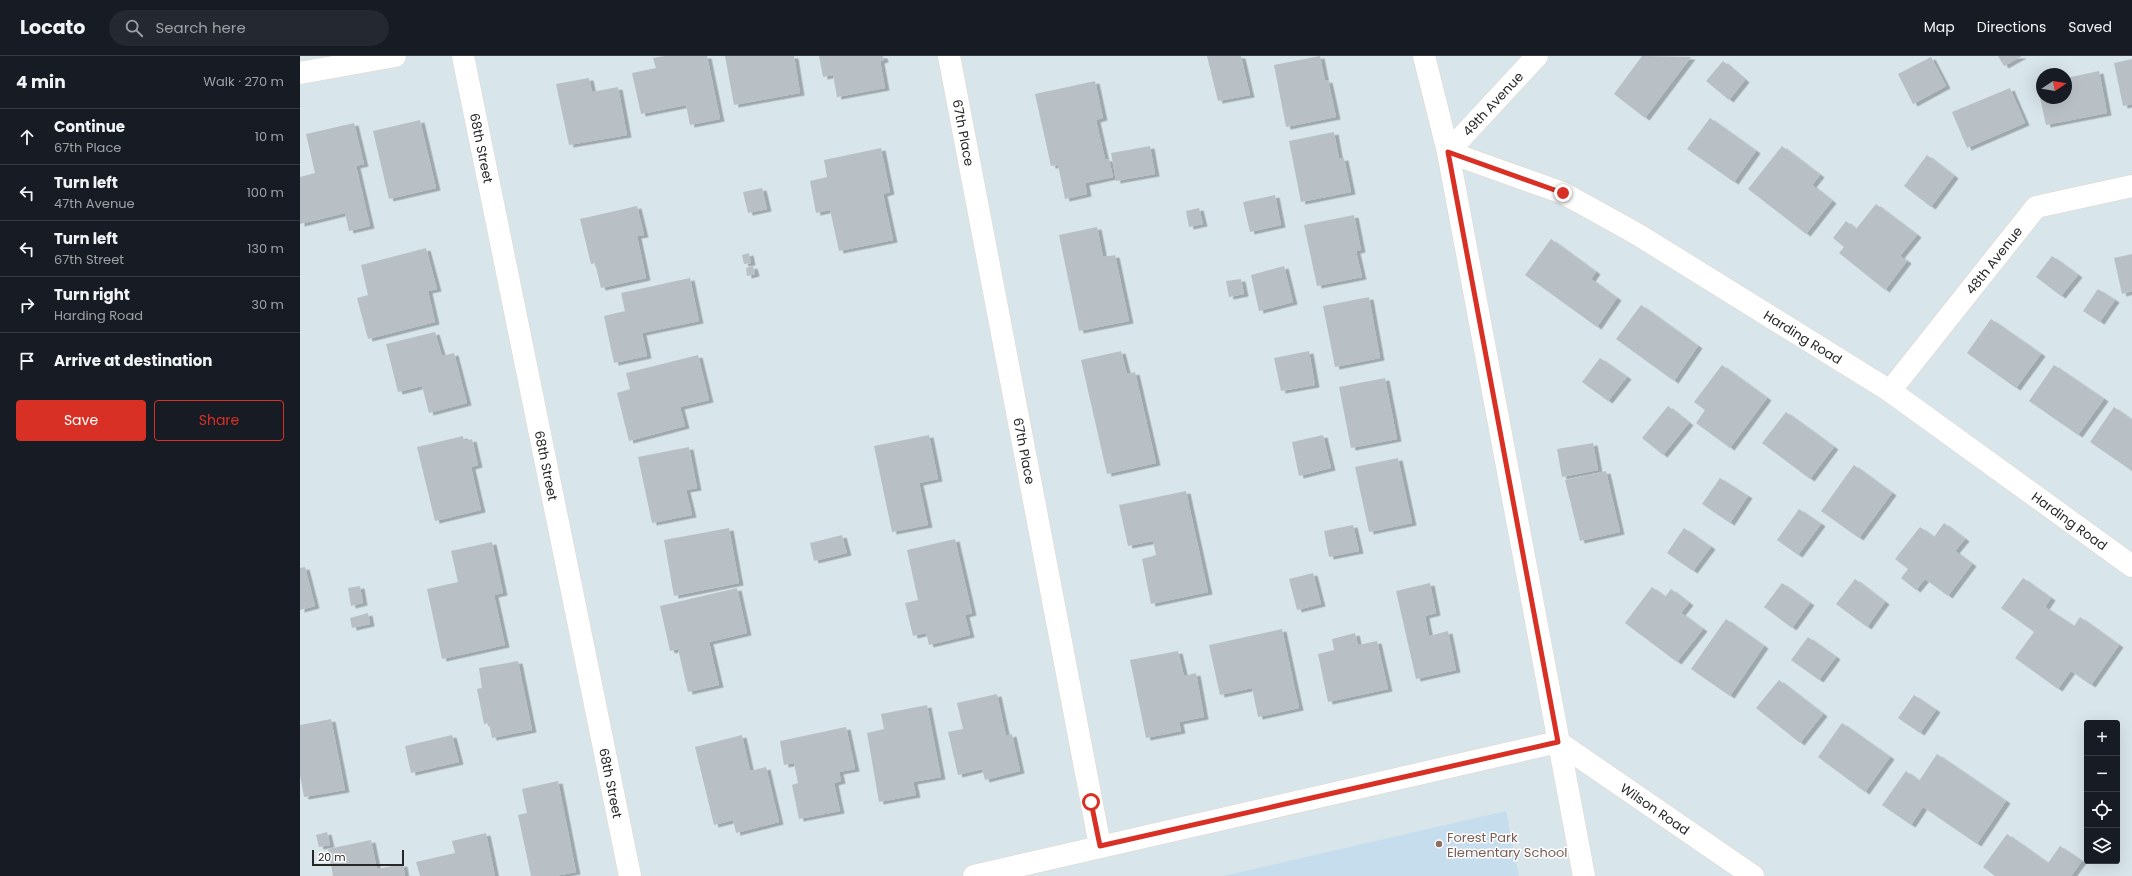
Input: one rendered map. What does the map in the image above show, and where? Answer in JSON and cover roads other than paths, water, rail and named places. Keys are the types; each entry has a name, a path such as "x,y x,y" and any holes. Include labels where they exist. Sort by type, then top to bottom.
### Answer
{"street":[{"path":"300,73 395,56"},
{"name":"68th Street","path":"463,56 630,876"},
{"name":"67th Place","path":"950,56 1100,846"},
{"path":"1424,56 1448,152 1584,876"},
{"name":"49th Avenue","path":"1448,152 1537,56"},
{"name":"Harding Road","path":"1448,152 1563,193 1637,234 1890,391 2132,566"},
{"name":"48th Avenue","path":"1890,391 2036,207 2132,186"},
{"path":"974,876 1558,742"},
{"name":"Wilson Road","path":"1558,742 1753,876"}],"place":[{"name":"Forest Park Elementary School","path":"1439,844"}]}
